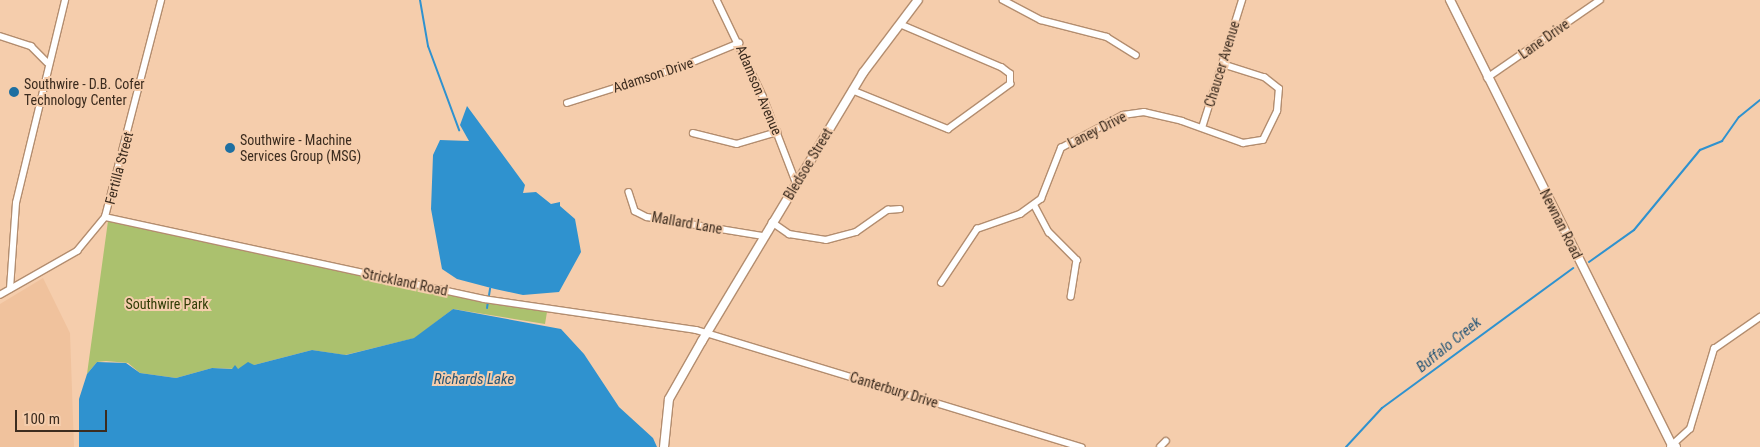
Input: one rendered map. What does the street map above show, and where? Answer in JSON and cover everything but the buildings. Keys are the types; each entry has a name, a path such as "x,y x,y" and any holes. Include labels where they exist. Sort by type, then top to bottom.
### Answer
{"street":[{"path":"10,289 16,203 48,62 65,0"},
{"name":"Fertilla Street","path":"0,295 77,251 105,217 161,0"},
{"name":"Adamson Avenue","path":"717,0 739,43 796,182"},
{"name":"Bledsoe Street","path":"664,447 669,399 706,333 852,90 918,0"},
{"path":"1003,0 1041,20 1107,37 1136,55"},
{"name":"Chaucer Avenue","path":"1202,128 1224,64 1242,0"},
{"name":"Newnan Road","path":"1450,0 1487,78 1673,447"},
{"name":"Lane Drive","path":"1487,78 1600,0"},
{"path":"852,90 948,129 1010,84 1010,74 1002,68 901,25"},
{"path":"0,36 31,46 48,62"},
{"name":"Adamson Drive","path":"567,103 681,67 739,43"},
{"name":"Laney Drive","path":"1035,206 1047,188 1062,148 1123,115 1144,112 1202,128 1243,143 1257,142 1268,136 1280,97 1274,82 1224,64"},
{"path":"694,133 716,142 737,144 777,132"},
{"name":"Mallard Lane","path":"629,192 635,212 647,217 763,236"},
{"path":"940,283 978,229 1035,206 1049,232 1077,260 1071,297"},
{"path":"772,222 798,237 826,240 856,232 888,210 900,209"},
{"name":"Strickland Road","path":"105,217 484,298 706,333"},
{"path":"1673,447 1694,422 1714,349 1760,317"},
{"name":"Canterbury Drive","path":"706,333 1082,447"},
{"path":"1160,447 1166,441"}],"shaded area":[{"path":"43,278 70,333 74,447 0,447 0,304"}],"green space":[{"name":"Southwire Park","path":"108,221 547,312 545,324 453,309 415,338 345,355 312,350 238,369 212,368 176,378 140,373 128,363 106,361 97,362 87,374"}],"water":[{"path":"467,106 525,185 523,193 536,192 551,204 560,202 560,206 575,219 581,252 559,292 523,295 457,279 442,269 431,209 433,155 440,140 469,141 460,125"},
{"name":"Richards Lake","path":"453,309 561,329 584,354 619,407 653,438 657,447 79,447 79,399 87,374 97,362 126,363 140,373 176,378 212,368 232,369 235,365 238,369 248,362 254,365 312,350 346,355 414,338"}],"waterway":[{"path":"420,0 428,46 459,130"},
{"name":"Buffalo Creek","path":"1589,262 1634,230 1700,150 1722,141 1739,117 1760,100"},
{"name":"Buffalo Creek","path":"1346,447 1382,408 1573,268"},
{"path":"487,308 490,288"}],"place":[{"name":"Southwire - D.B. Cofer Technology Center","path":"14,92"},
{"name":"Southwire - Machine Services Group (MSG)","path":"230,148"}]}
